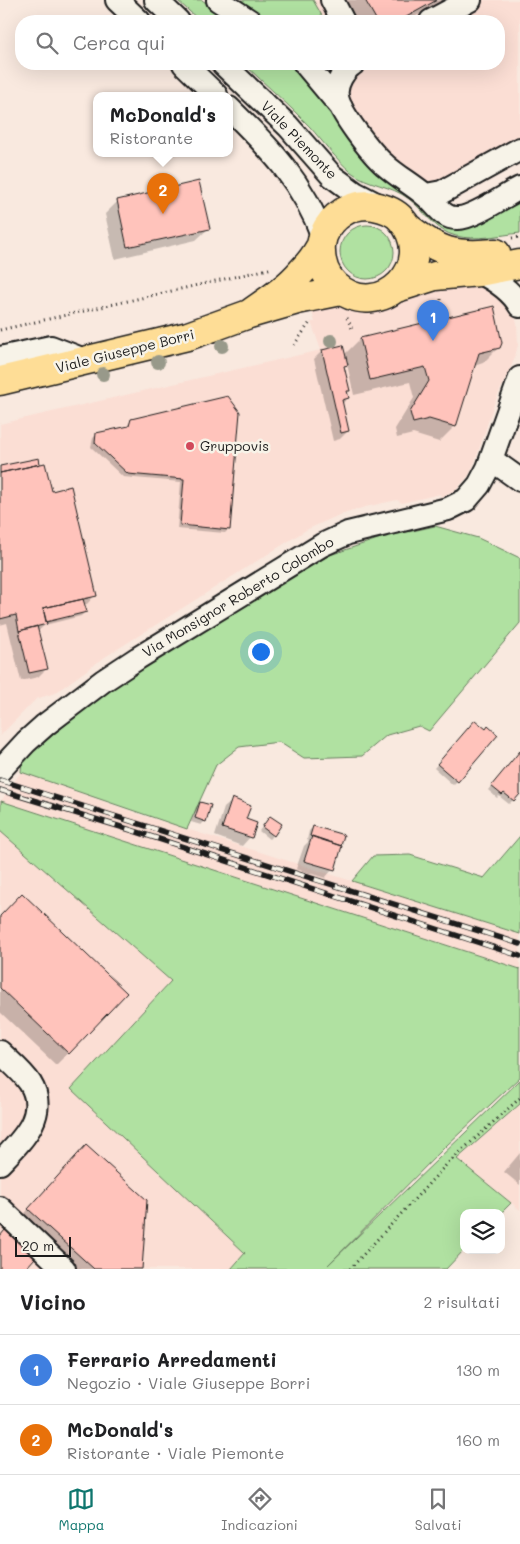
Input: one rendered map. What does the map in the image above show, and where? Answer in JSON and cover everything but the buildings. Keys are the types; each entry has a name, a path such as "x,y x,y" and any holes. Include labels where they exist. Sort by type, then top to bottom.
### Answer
{"main road":[{"name":"Viale Giuseppe Borri","path":"249,314 293,281 308,264 330,224 340,213 353,207 368,204 383,207"},
{"path":"383,207 397,215 407,226 438,248 462,255 520,250"},
{"path":"397,288 413,265 413,238 407,226"},
{"path":"322,241 320,254 323,269 343,302"},
{"name":"Viale Giuseppe Borri","path":"0,381 188,336 249,314 303,298 343,302 355,297 370,299 384,296 397,288 435,276 479,272 520,264"}],"street":[{"path":"117,0 133,15"},
{"path":"156,0 172,15"},
{"path":"218,0 241,15"},
{"path":"332,0 340,15"},
{"path":"442,15 470,0"},
{"path":"190,70 213,92"},
{"name":"Viale Piemonte","path":"228,70 292,130 332,176 355,193 383,207"},
{"path":"311,70 381,162 436,192 441,212 450,217 466,217 520,188"},
{"path":"340,107 336,91 346,70"},
{"name":"Viale Piemonte","path":"233,112 267,144 288,172 308,203 322,241"},
{"path":"436,192 520,149"},
{"path":"479,272 504,288 520,306"},
{"path":"0,358 51,347 87,361"},
{"name":"Via Monsignor Roberto Colombo","path":"0,770 26,742 78,699 138,658 317,548 335,539 367,528 458,505 474,492 484,477 492,460 520,378"},
{"path":"492,460 520,480"},
{"path":"0,1052 31,1084 36,1098 36,1112 32,1125 24,1137 0,1163"},
{"path":"0,1208 64,1269"}],"path":[{"path":"0,330 277,268"},
{"path":"343,302 353,331"},
{"path":"294,344 311,320"},
{"path":"350,1269 447,1164 520,1098"}],"shaded area":[{"path":"235,0 520,0 520,163 448,203 387,156 324,70 505,70 505,15 259,15"},
{"path":"480,282 511,306 517,323 518,345 514,360 494,404 475,462 469,475 457,489 441,497 440,494 402,503 397,500 365,507 337,516 306,530 105,657 55,693 36,699 0,736 0,424 321,350 311,322 315,322 310,306 339,304 350,307 415,291"},
{"path":"21,772 142,815 520,934 520,969 1,801"},
{"path":"0,831 171,981 72,1089 245,1253 231,1269 0,1269"},
{"path":"520,1104 520,1210 457,1159"}],"green space":[{"path":"177,0 202,0 223,15 193,15"},
{"path":"235,0 313,0 322,15 259,15"},
{"path":"250,70 297,70 310,82 427,210 520,200 520,233 472,238 456,236 442,230 402,194 365,180 351,172 302,119"},
{"path":"367,225 377,227 386,233 392,242 394,252 392,262 386,271 377,277 367,279 357,277 348,271 342,262 340,252 342,242 348,233 357,227"},
{"path":"435,526 478,538 520,558 520,623 429,731 419,726 387,735 362,756 304,758 279,742 239,747 216,765 187,829 21,772 22,760 120,681 196,632 330,555 381,538"},
{"path":"1,801 520,969 520,1077 447,1145 328,1265 520,1080 520,1104 457,1159 511,1203 505,1209 460,1209 460,1254 446,1269 231,1269 245,1253 71,1089 171,981 0,831"},
{"path":"520,836 520,934 352,881 373,856 410,855 484,878"}],"railway":[{"path":"0,780 520,944"},
{"path":"0,790 134,831 520,956"}],"place":[{"name":"McDonald's","path":"163,214"},
{"name":"Ferrario Arredamenti","path":"433,341"},
{"name":"Gruppovis","path":"190,446"}]}
